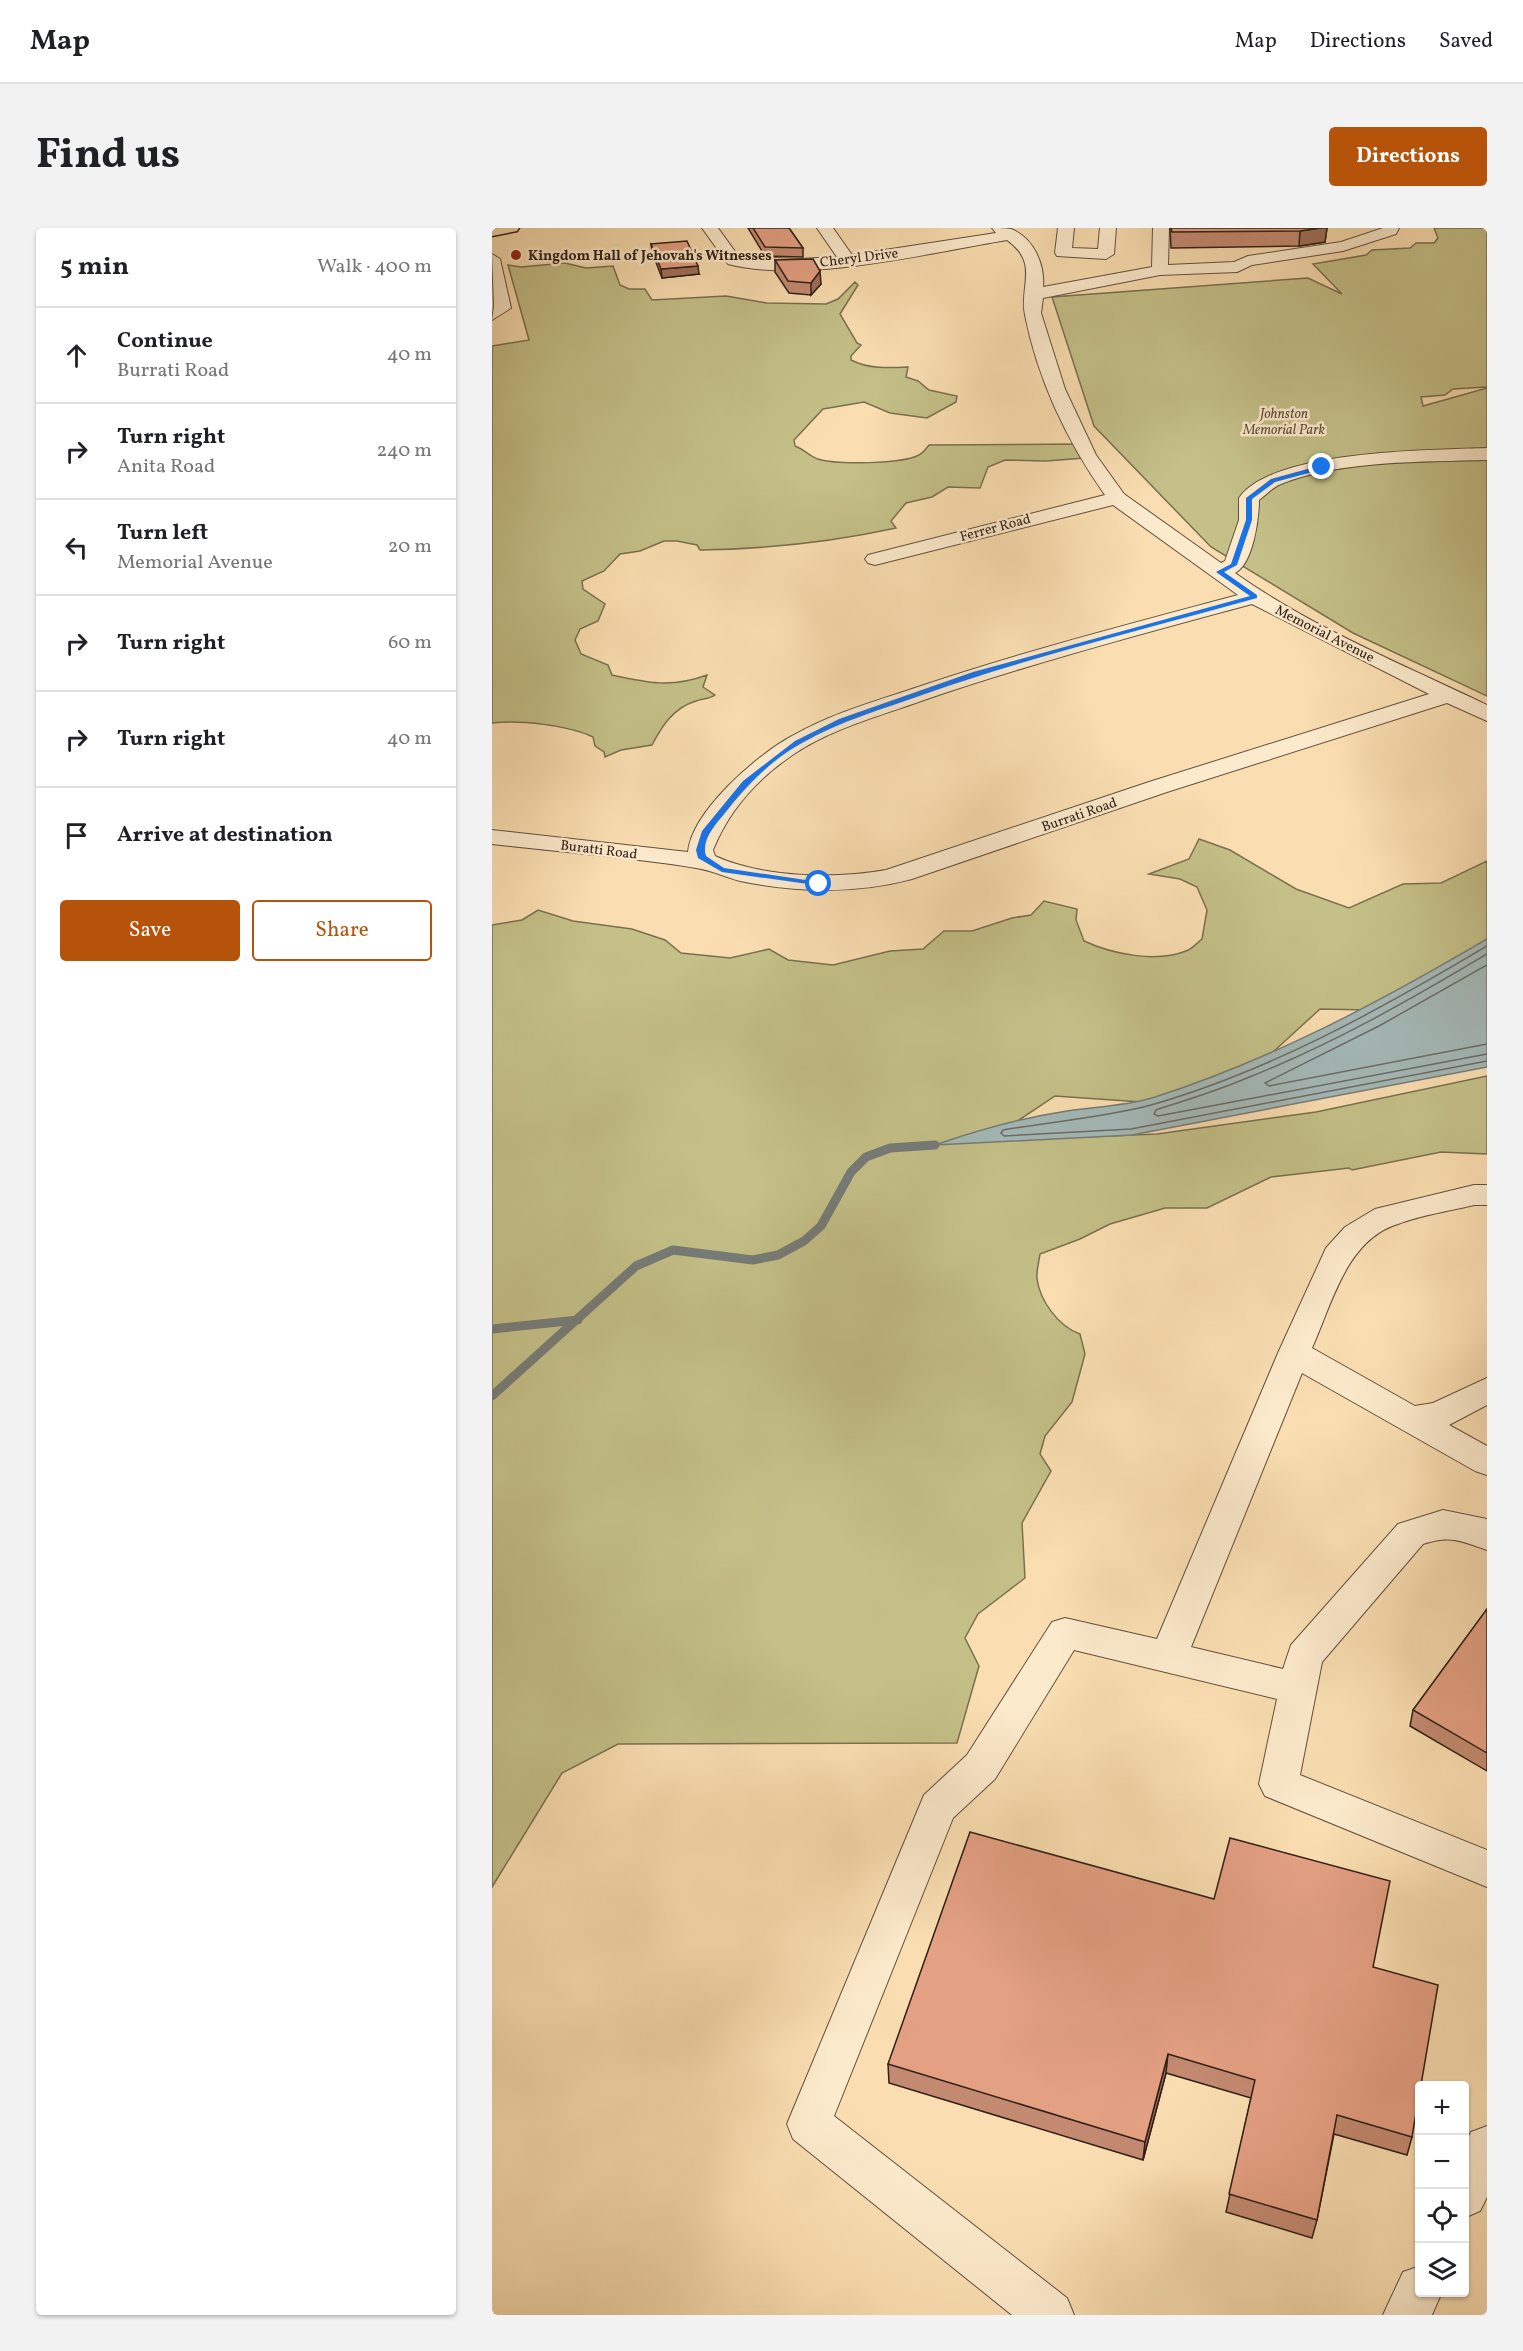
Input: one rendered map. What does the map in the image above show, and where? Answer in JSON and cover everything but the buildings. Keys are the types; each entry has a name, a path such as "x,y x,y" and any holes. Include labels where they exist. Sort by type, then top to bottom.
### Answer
{"main road":[{"path":"492,231 512,228"}],"street":[{"name":"Cheryl Drive","path":"710,228 734,261 768,266 847,260 1034,232"},
{"path":"825,228 847,260"},
{"path":"1034,232 1063,253 1106,254 1108,228"},
{"path":"1160,270 1161,228"},
{"path":"1035,294 1160,270 1237,267 1248,261 1343,246 1390,231 1391,228"},
{"name":"Memorial Avenue","path":"1034,232 1032,258 1036,277 1033,313 1056,389 1087,456 1117,498 1255,597 1304,624 1487,714"},
{"path":"492,259 502,308 492,315"},
{"path":"1220,572 1234,565 1249,520 1249,498 1273,480 1322,467 1385,458 1487,454"},
{"name":"Ferrer Road","path":"875,559 1049,513 1117,498"},
{"path":"705,861 700,850 706,831 746,782 798,742 841,721 976,674 1255,597"},
{"name":"Burrati Road","path":"705,861 722,870 819,884 877,881 1077,816 1158,787 1449,695"},
{"name":"Buratti Road","path":"492,837 705,861"},
{"path":"1168,1658 1294,1353 1337,1256 1356,1234 1386,1216 1473,1195 1487,1195"},
{"path":"1294,1353 1487,1462"},
{"path":"1411,1419 1440,1415 1487,1390"},
{"path":"1487,1536 1474,1528 1443,1524 1411,1534 1304,1656 1279,1784 1487,1869"},
{"path":"1050,2315 809,2124 938,1807 981,1767 1065,1633 1297,1688"},
{"path":"1467,2189 1487,2148"},
{"path":"1407,2315 1415,2297"}],"green space":[{"name":"Johnston Memorial Park","path":"1434,228 1487,228 1487,387 1453,389 1445,395 1421,397 1423,406 1487,388 1487,696 1353,633 1211,547 1094,426 1052,297 1308,278 1342,294 1313,264 1366,255 1372,250 1410,248 1416,243 1434,243 1438,238"},
{"path":"565,263 586,268 613,266 620,285 629,289 645,289 652,300 726,296 767,303 826,304 838,299 855,282 858,285 840,314 857,343 861,345 851,356 851,360 886,368 908,367 906,377 918,381 929,390 957,396 956,402 927,418 890,413 864,402 823,409 794,440 795,446 815,458 827,461 869,463 911,458 920,454 929,445 1078,444 1084,458 1046,461 1005,460 988,467 980,488 948,487 932,497 906,503 891,521 896,528 872,533 799,544 700,550 697,545 664,541 640,551 620,554 604,571 582,581 583,589 605,604 598,621 580,629 575,640 581,654 608,665 612,675 637,680 671,683 707,675 703,687 715,695 681,708 664,725 652,745 621,750 605,757 604,752 595,746 593,737 571,729 544,724 492,723 492,346 529,340 508,265 521,267"},
{"path":"1199,839 1230,850 1296,889 1349,908 1403,884 1441,883 1487,861 1487,944 1369,1010 1320,1009 1273,1052 1215,1087 1156,1103 1055,1096 1004,1130 1085,1137 1157,1134 1316,1112 1487,1076 1487,1154 1441,1152 1352,1170 1349,1168 1271,1177 1207,1208 1165,1208 1110,1224 1080,1239 1040,1254 1037,1276 1042,1296 1065,1326 1080,1334 1085,1354 1072,1402 1045,1436 1040,1454 1051,1471 1022,1523 1025,1578 978,1614 965,1638 979,1666 957,1743 618,1744 562,1773 492,1887 492,925 522,920 538,910 573,921 632,929 665,940 681,953 730,958 769,949 788,960 833,965 890,951 923,949 944,931 972,931 1012,918 1031,915 1044,901 1077,909 1076,920 1084,941 1095,946 1148,957 1174,955 1188,950 1202,939 1207,910 1197,887 1180,879 1149,874 1189,859"}],"water":[{"path":"1487,939 1487,1067 1132,1135 935,1145 984,1129 1033,1117 1142,1101 1196,1083 1324,1028"}],"waterway":[{"path":"576,1320 636,1266 673,1250 753,1260 778,1255 804,1241 821,1226 851,1172 866,1157 890,1148 935,1145"},
{"path":"492,1329 576,1320"},
{"path":"492,1396 576,1320"}],"place":[{"name":"Kingdom Hall of Jehovah's Witnesses","path":"516,255"}],"route":[{"path":"819,884 722,870 702,858 700,850 706,831 746,782 764,766 798,742 841,721 976,674 1255,597 1220,572 1234,565 1249,520 1249,498 1273,480 1322,467"}]}
